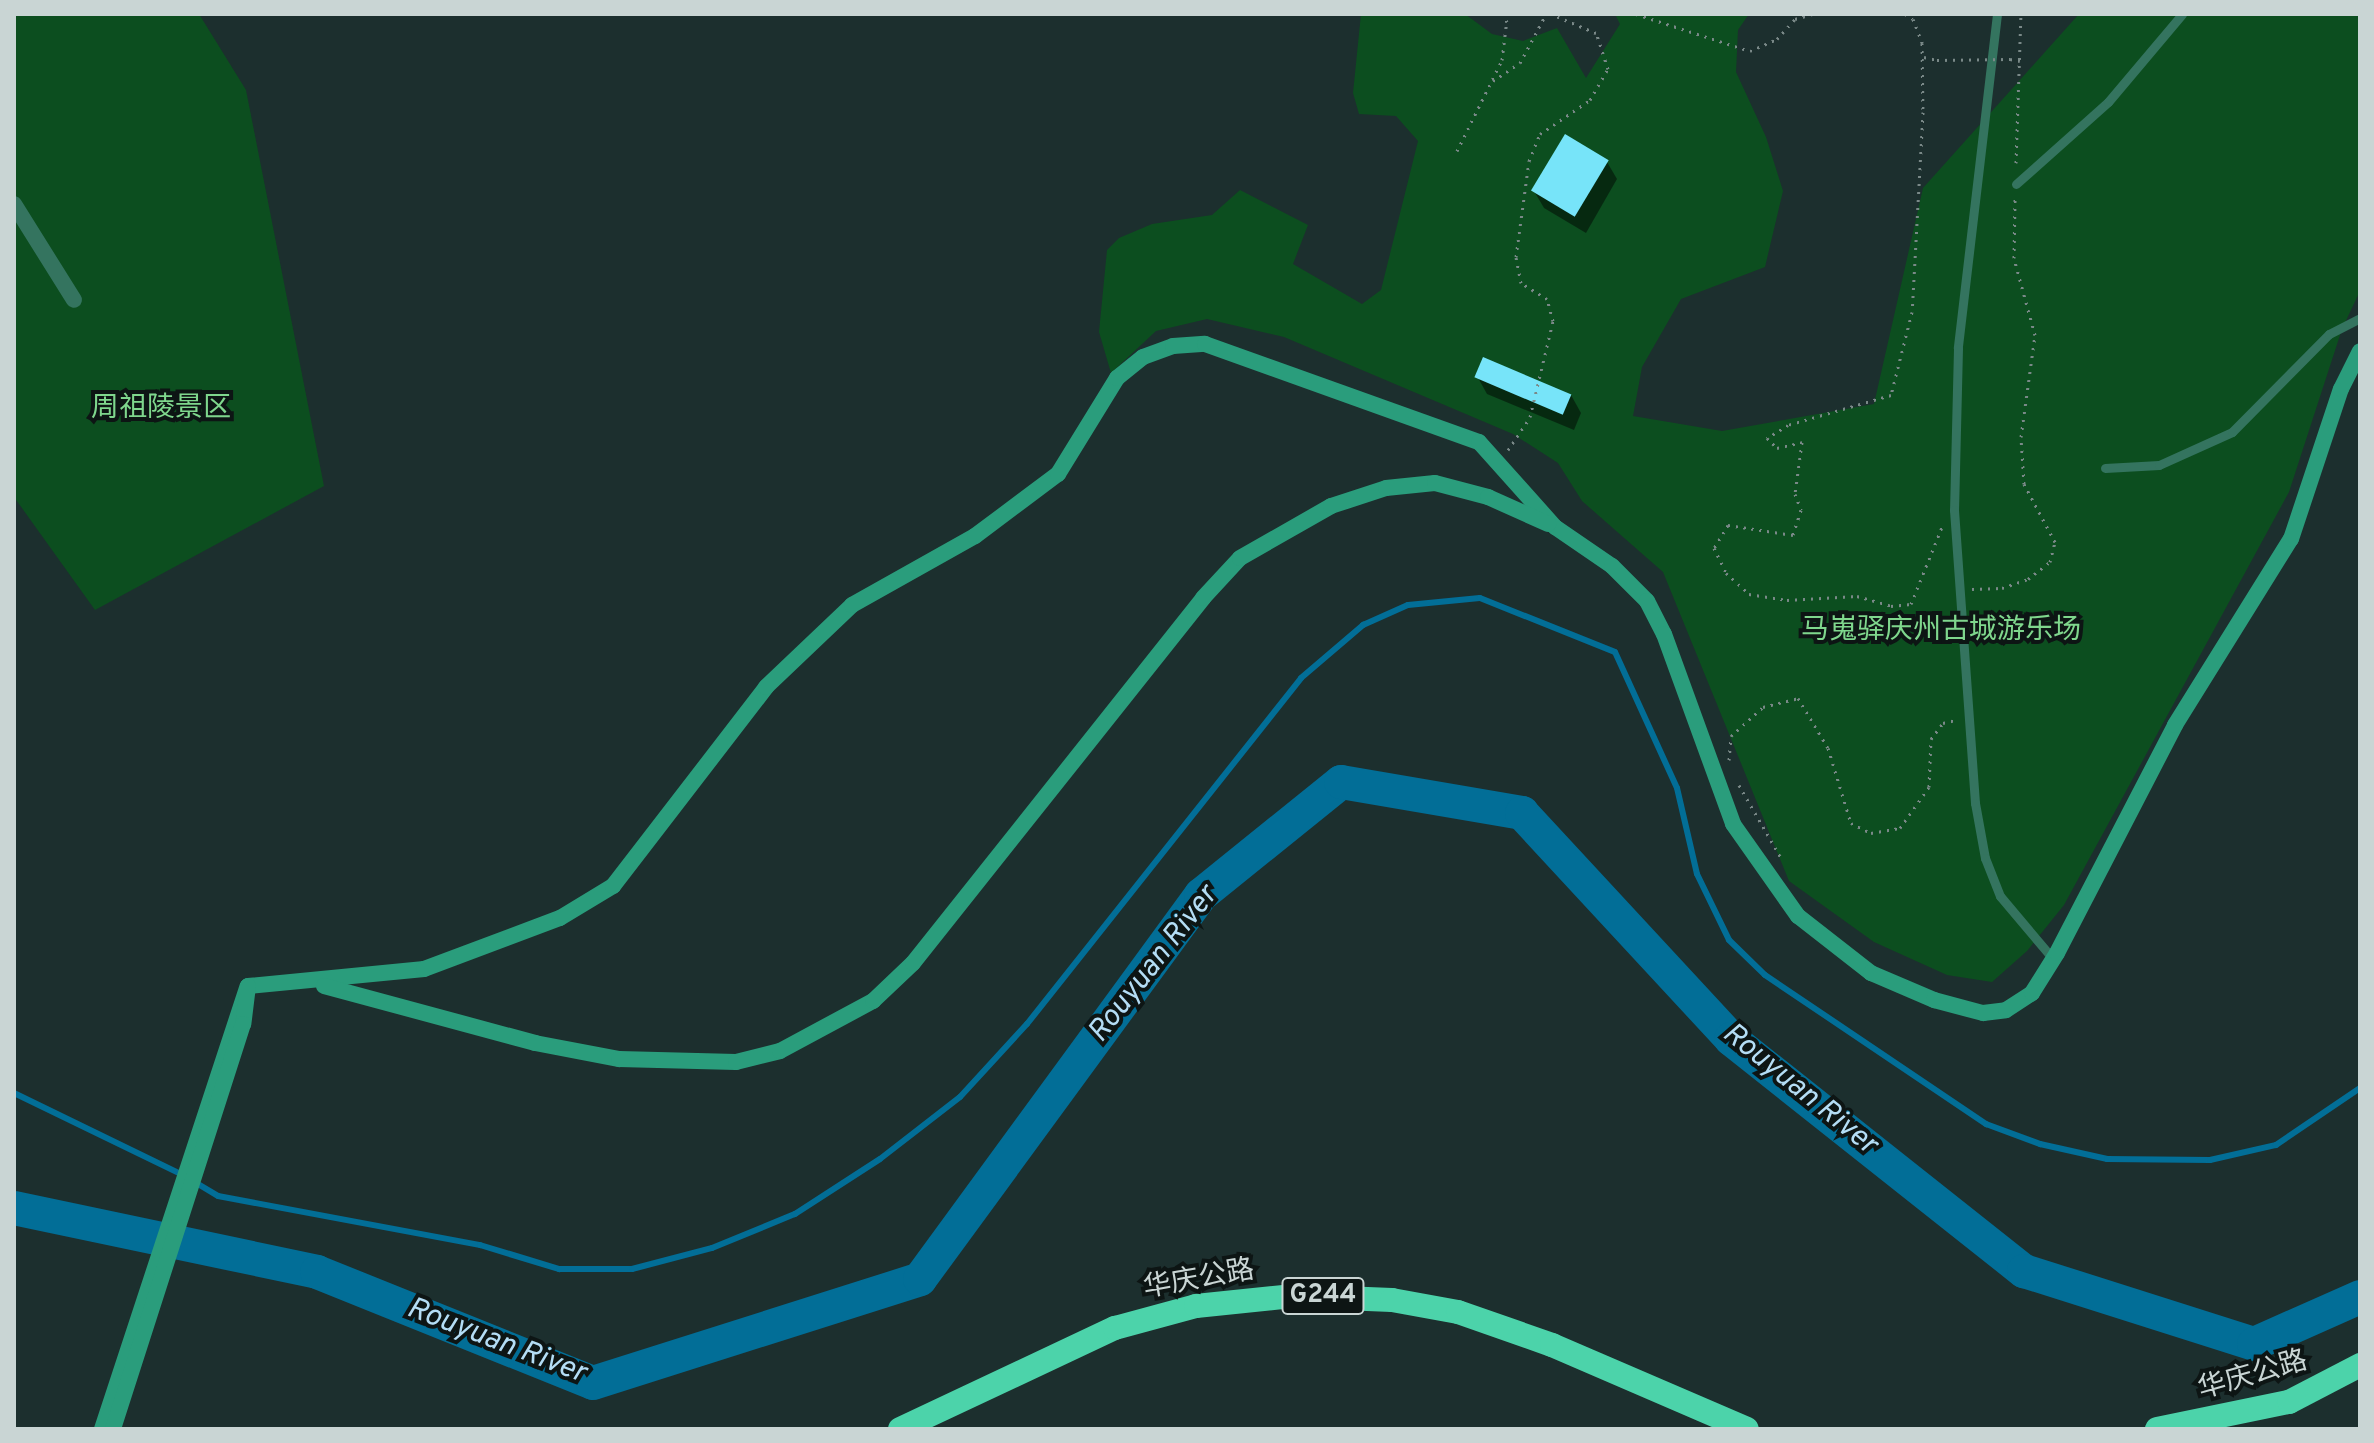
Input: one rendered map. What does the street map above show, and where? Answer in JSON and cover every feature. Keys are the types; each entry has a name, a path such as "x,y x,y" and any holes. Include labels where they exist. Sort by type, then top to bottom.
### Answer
{"highway":[{"name":"华庆公路","path":"900,1429 1115,1328 1196,1306 1344,1296 1423,1304 1501,1326 1747,1429"},
{"name":"华庆公路","path":"921,1429 1117,1337 1197,1316 1294,1305 1391,1309 1458,1321 1550,1355 1719,1429"},
{"name":"华庆公路","path":"2157,1429 2289,1402 2360,1365"},
{"name":"华庆公路","path":"2219,1429 2294,1411 2360,1376"}],"street":[{"path":"14,204 74,300"},
{"path":"113,1429 248,986 315,984 424,969 560,918 613,886 766,687 852,605 975,536 1058,474 1117,378 1143,357 1173,346 1205,344 1237,352 1479,442 1555,527"},
{"path":"315,984 535,1043 619,1059 736,1062 780,1051 873,1001 913,963 1203,598 1240,558 1331,506 1386,488 1435,483 1488,497 1555,527 1612,566 1647,601 1664,634 1704,757 1733,824 1798,916 1871,973 1934,1000 1983,1013 2006,1010 2032,993 2053,959 2175,725 2291,539 2341,389 2360,351"},
{"path":"102,1429 238,1023"}],"lane":[{"path":"1997,14 1958,348 1955,516 1972,717 1975,803 1985,858 2000,896 2053,959"},
{"path":"2016,184 2108,102 2182,14"},
{"path":"2105,468 2159,465 2232,432 2329,334 2360,318"}],"path":[{"path":"1457,151 1502,60 1507,22 1503,14"},
{"path":"1493,81 1520,63 1549,14 1596,33 1608,69 1590,100 1540,134 1529,161 1516,257 1521,283 1547,299 1553,321 1530,417 1499,464"},
{"path":"1636,14 1750,51 1777,39 1795,19 1813,14"},
{"path":"1905,14 1913,19 1924,57 1912,312 1891,395 1788,425 1767,438 1777,448 1802,442 1795,494 1801,510 1793,535 1728,525 1714,548 1726,573 1749,594 1787,600 1857,596 1891,606 1911,604 1932,562 1937,531 1955,516"},
{"path":"1961,589 2002,588 2028,579 2050,562 2055,542 2024,484 2021,437 2035,335 2014,258 2021,14"},
{"path":"1924,57 1937,60 2020,61"},
{"path":"1729,766 1731,736 1763,707 1798,698 1828,748 1851,823 1871,833 1900,828 1929,787 1931,739 1943,723 1972,717"},
{"path":"1736,780 1782,861"}],"green space":[{"name":"周祖陵景区","path":"14,14 199,14 246,90 324,486 95,610 14,497"},
{"name":"马嵬驿庆州古城游乐场","path":"1361,14 1465,14 1492,34 1523,41 1557,28 1586,78 1620,24 1615,14 1749,14 1738,30 1736,72 1766,137 1783,191 1765,267 1681,299 1642,367 1633,416 1722,431 1874,404 1923,188 2079,14 2360,14 2360,291 2342,329 2289,492 2064,905 2027,951 1992,982 1947,975 1874,942 1789,881 1663,572 1582,501 1558,463 1513,434 1284,337 1207,319 1156,331 1111,373 1099,332 1107,250 1119,238 1152,224 1212,215 1240,190 1308,225 1293,264 1362,304 1381,290 1418,141 1396,116 1359,114 1353,93"}],"building":[{"path":"1565,134 1609,160 1575,217 1531,191"},
{"path":"1483,357 1571,395 1563,415 1474,377"}],"waterway":[{"path":"193,1181 218,1196 480,1245 559,1269 632,1269 712,1248 795,1214 880,1159 960,1097 1027,1024 1301,678 1363,625 1408,605 1480,598 1615,652 1677,788 1697,874 1729,940 1765,975 1986,1124 2040,1144 2107,1159 2210,1160 2276,1145 2360,1088"},
{"name":"Rouyuan River","path":"14,1208 317,1272 593,1383 920,1279 1201,895 1341,782 1522,813 1731,1039 2024,1271 2254,1344 2360,1297"},
{"path":"14,1093 183,1175"}]}
